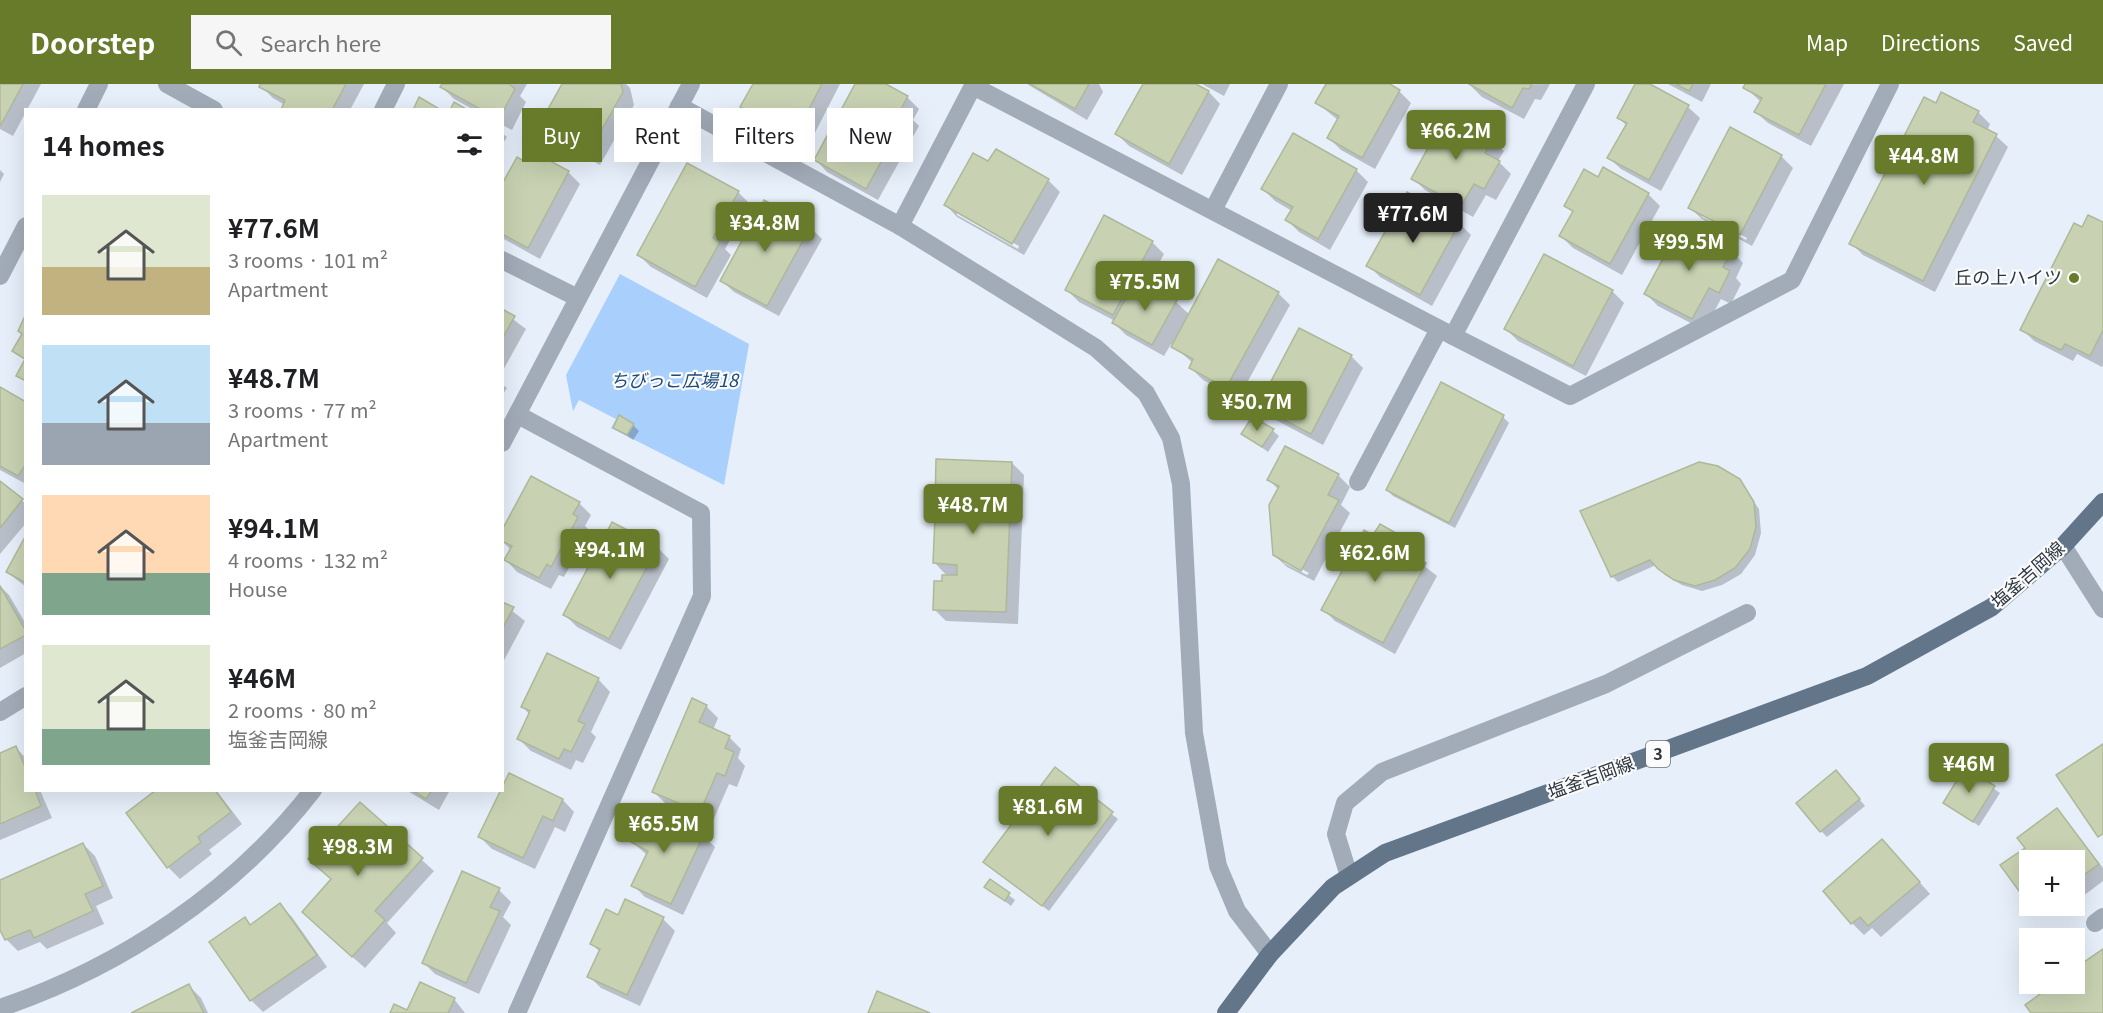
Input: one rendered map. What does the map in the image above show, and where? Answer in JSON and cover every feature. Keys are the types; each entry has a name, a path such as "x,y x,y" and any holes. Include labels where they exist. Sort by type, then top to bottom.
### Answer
{"main road":[{"name":"塩釜吉岡線","path":"1226,1013 1270,954 1333,887 1385,853 1867,676 1992,607 2063,546 2103,502"}],"street":[{"path":"87,108 99,84"},
{"path":"167,84 210,108"},
{"path":"383,108 396,84"},
{"path":"504,440 691,84"},
{"path":"1214,210 1279,84"},
{"path":"1358,482 1446,333 1586,84"},
{"path":"900,226 974,85 1570,396 1792,280 1890,84"},
{"path":"679,106 900,226 1096,348 1146,393 1171,438 1181,484 1194,733 1218,866 1237,910 1270,954"},
{"path":"0,276 24,230"},
{"path":"504,261 578,298"},
{"path":"518,415 701,513 702,596 518,1013"},
{"path":"2063,546 2103,609"},
{"path":"1349,876 1336,834 1345,803 1382,772 1606,684 1747,613"},
{"path":"0,712 24,697"},
{"path":"0,1008 102,965 176,920 246,865 289,821 311,792"}],"green space":[{"name":"ちびっこ広場18","path":"620,274 749,344 724,485 611,428 616,419 579,400 573,411 566,375"}],"building":[{"path":"0,84 23,84 1,125 0,125"},
{"path":"260,84 346,84 333,108 282,108 285,100 259,87"},
{"path":"442,84 509,84 515,89 504,109 478,108 440,87"},
{"path":"562,84 621,84 623,92 602,129 602,108 549,108"},
{"path":"753,84 822,84 809,108 740,107"},
{"path":"855,84 886,84 908,96 902,108 842,108"},
{"path":"1030,84 1089,84 1075,109"},
{"path":"1143,84 1196,84 1209,91 1169,164 1115,134"},
{"path":"1326,84 1390,84 1400,90 1362,158 1327,138 1339,116 1315,103"},
{"path":"1469,84 1532,84 1529,89 1523,88 1512,108"},
{"path":"1635,84 1650,84 1689,105 1649,180 1607,158 1627,123 1617,118"},
{"path":"1676,84 1693,84 1689,91"},
{"path":"1745,84 1826,84 1799,135 1754,112 1762,98 1743,88"},
{"path":"1941,92 1979,111 1973,122 1997,134 1923,281 1849,244 1924,97 1936,103"},
{"path":"419,97 438,108 414,108"},
{"path":"454,102 464,108 451,108"},
{"path":"1447,113 1493,138 1485,153 1500,161 1484,189 1474,184 1461,206 1411,179"},
{"path":"1730,127 1782,155 1740,235 1688,208"},
{"path":"1293,133 1357,169 1318,239 1285,220 1293,207 1261,189"},
{"path":"827,136 827,162 881,162 866,189 815,161"},
{"path":"996,149 1049,179 1012,244 944,205 973,153 988,161"},
{"path":"517,157 522,162 552,162 569,171 528,248 504,235 504,180"},
{"path":"687,163 739,191 713,238 720,242 695,287 637,255"},
{"path":"1603,167 1649,193 1610,264 1559,236 1573,211 1564,206 1584,169 1598,177"},
{"path":"1407,192 1460,222 1420,295 1366,266"},
{"path":"764,200 811,226 767,306 720,281"},
{"path":"1104,215 1153,241 1113,315 1065,290"},
{"name":"丘の上ハイツ","path":"2088,215 2103,222 2103,330 2090,356 2065,344 2061,350 2020,330 2074,223 2082,227"},
{"path":"1682,223 1732,250 1723,267 1730,271 1719,293 1709,288 1692,319 1644,294"},
{"path":"1544,254 1613,290 1573,366 1504,329"},
{"path":"1218,259 1279,292 1226,388 1189,368 1193,359 1171,347"},
{"path":"1137,279 1177,300 1152,345 1112,323"},
{"path":"504,310 515,316 504,335"},
{"path":"24,318 24,358 12,351 22,334 18,331"},
{"path":"1299,328 1352,355 1311,434 1258,406"},
{"path":"24,361 24,380 16,376"},
{"path":"1441,382 1504,415 1449,523 1386,490"},
{"path":"0,387 24,401 24,467 18,476 0,466"},
{"path":"619,415 634,424 627,435 613,428"},
{"path":"1252,417 1274,429 1262,447 1241,434"},
{"path":"1285,446 1339,474 1328,495 1339,500 1301,571 1273,555 1269,505 1279,486 1267,480"},
{"path":"936,459 1012,462 1006,612 933,610 934,581 942,581 942,575 957,575 957,565 933,563 935,516 940,516 940,510 959,511 959,506 935,505"},
{"path":"1699,462 1718,466 1740,479 1754,502 1756,527 1750,549 1735,568 1715,580 1695,586 1674,580 1650,560 1611,577 1580,511"},
{"path":"531,476 580,502 573,514 578,517 551,567 547,564 539,578 504,560 512,546 504,542 504,526"},
{"path":"0,481 23,499 0,528"},
{"path":"612,522 658,546 609,639 563,615"},
{"path":"1380,524 1410,541 1405,552 1426,563 1383,643 1321,610 1364,530 1373,535"},
{"path":"24,539 24,582 6,572"},
{"path":"0,586 24,628 24,636 0,649"},
{"path":"504,603 514,607 504,625"},
{"path":"547,653 599,678 578,721 585,724 571,752 564,749 559,759 517,739 530,711 521,707"},
{"path":"692,698 707,705 699,722 730,736 725,748 734,752 725,776 717,773 700,812 652,792"},
{"path":"2103,744 2103,834 2098,837 2056,775"},
{"path":"16,746 24,764 24,792 36,792 41,806 0,824 0,753"},
{"path":"1055,767 1113,812 1042,906 983,862"},
{"path":"1965,767 1995,786 1973,822 1943,803"},
{"path":"1836,770 1860,799 1820,832 1796,803"},
{"path":"509,773 563,799 553,821 543,816 523,858 478,837 500,792 504,792 504,783"},
{"path":"153,792 216,792 231,812 198,837 201,842 167,868 126,813"},
{"path":"415,792 431,792 426,799"},
{"path":"360,802 423,858 375,911 385,920 352,957 302,912 331,879 308,859"},
{"path":"645,807 704,834 671,904 631,886 648,851 629,841"},
{"path":"2057,808 2099,864 2085,874 2085,850 2022,850 2025,848 2017,838"},
{"path":"1882,839 1920,882 1868,926 1860,917 1851,924 1823,891"},
{"path":"83,843 103,886 85,894 93,911 34,938 30,930 5,940 0,930 0,880"},
{"path":"2019,852 2019,891 2000,865"},
{"path":"462,871 500,888 490,907 500,911 466,983 422,963"},
{"path":"990,879 1010,893 1005,901 984,887"},
{"path":"625,899 664,917 627,995 587,977 600,949 590,944 606,909 618,915"},
{"path":"280,903 317,955 250,1001 209,942 245,917 250,925"},
{"path":"2103,949 2103,1013 2031,1013 2025,1005 2040,994 2085,994 2085,961"},
{"path":"420,982 455,998 448,1013 390,1013 394,1004 407,1010"},
{"path":"189,984 204,1013 131,1013"},
{"path":"877,991 930,1013 868,1013"}],"place":[{"name":"丘の上ハイツ","path":"2074,278"}]}
